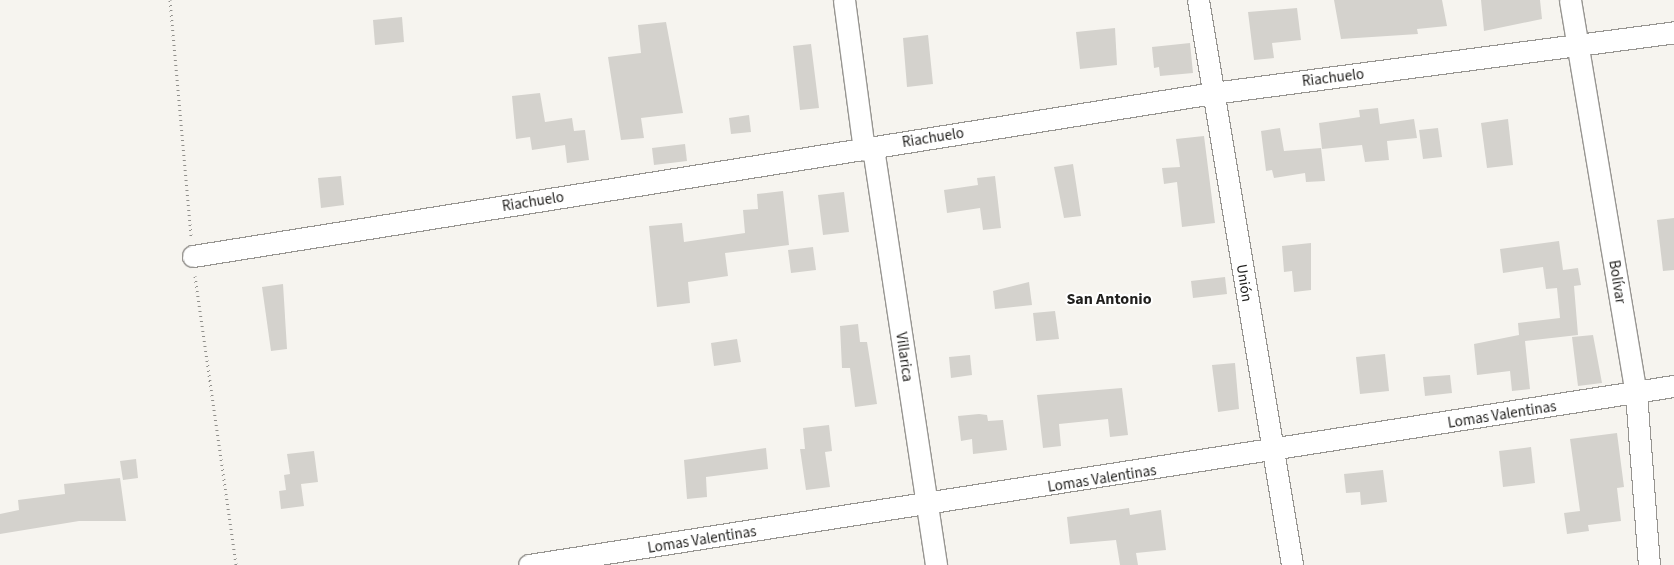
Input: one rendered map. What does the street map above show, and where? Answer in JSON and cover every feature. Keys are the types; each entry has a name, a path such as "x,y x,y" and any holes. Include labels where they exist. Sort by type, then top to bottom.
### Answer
{"street":[{"name":"Villarica","path":"844,0 936,565"},
{"name":"Unión","path":"1198,0 1292,565"},
{"name":"Bolívar","path":"1570,0 1636,393 1649,565"},
{"name":"Riachuelo","path":"193,256 1213,93 1578,48 1674,32"},
{"name":"Lomas Valentinas","path":"529,565 572,562 1272,452 1674,386"}],"path":[{"path":"170,0 193,256 236,565"}],"building":[{"path":"1334,0 1442,0 1447,26 1417,29 1418,34 1341,39"},
{"path":"1481,0 1540,0 1542,19 1484,31"},
{"path":"1297,8 1301,40 1272,43 1274,58 1254,60 1248,12"},
{"path":"402,17 404,42 375,45 373,20"},
{"path":"666,22 683,113 641,118 644,138 621,140 608,57 641,53 638,25"},
{"path":"1115,28 1117,65 1080,69 1076,32"},
{"path":"928,35 933,84 907,87 903,38"},
{"path":"1190,43 1193,73 1160,76 1159,67 1154,68 1152,47"},
{"path":"811,44 819,108 800,110 793,46"},
{"path":"540,93 545,122 572,118 574,131 585,130 589,160 567,163 565,145 532,150 530,137 516,139 512,96"},
{"path":"1378,108 1380,124 1414,119 1417,138 1387,141 1389,160 1365,162 1362,145 1322,149 1319,123 1360,117 1359,110"},
{"path":"749,115 751,132 731,134 729,118"},
{"path":"1508,119 1513,165 1487,168 1481,123"},
{"path":"1280,128 1284,151 1321,148 1325,181 1306,182 1305,173 1274,178 1272,170 1266,171 1261,131"},
{"path":"1438,128 1442,157 1423,159 1419,130"},
{"path":"1204,136 1215,223 1182,227 1177,182 1164,184 1162,168 1180,167 1176,139"},
{"path":"685,144 687,161 654,165 652,148"},
{"path":"1073,164 1081,216 1064,218 1054,167"},
{"path":"341,176 344,205 321,208 318,178"},
{"path":"995,176 1001,228 983,230 980,208 947,213 944,190 978,185 977,178"},
{"path":"783,191 789,245 725,253 728,276 688,282 690,303 657,307 649,226 682,223 684,242 745,233 743,210 758,209 757,194"},
{"path":"844,192 849,232 823,235 818,195"},
{"path":"1674,218 1674,270 1663,271 1657,220"},
{"path":"1559,241 1563,270 1578,268 1581,285 1574,286 1578,335 1525,341 1530,389 1512,391 1510,371 1477,375 1474,344 1519,335 1518,323 1560,318 1557,288 1546,289 1543,267 1503,273 1500,249"},
{"path":"1311,243 1311,290 1294,292 1292,271 1284,272 1282,246"},
{"path":"813,247 816,270 791,273 788,250"},
{"path":"1225,277 1227,294 1193,298 1191,281"},
{"path":"1029,282 1032,305 995,309 993,291"},
{"path":"283,284 287,349 271,351 262,287"},
{"path":"1055,311 1059,339 1036,341 1033,313"},
{"path":"858,324 860,342 867,342 877,404 855,407 850,368 842,368 840,326"},
{"path":"1593,335 1602,383 1578,386 1572,337"},
{"path":"737,339 741,362 714,366 711,343"},
{"path":"1385,354 1389,391 1360,394 1356,357"},
{"path":"970,355 972,375 951,378 949,357"},
{"path":"1235,363 1239,409 1218,412 1212,365"},
{"path":"1450,375 1452,393 1425,396 1423,377"},
{"path":"1122,388 1128,435 1110,437 1108,419 1059,424 1061,446 1043,448 1037,395"},
{"path":"987,415 988,421 1003,420 1007,450 973,454 972,439 961,441 958,416"},
{"path":"829,425 832,451 825,452 830,487 806,490 800,449 805,449 803,428"},
{"path":"1617,433 1624,487 1617,488 1621,521 1588,525 1589,531 1567,534 1564,513 1580,511 1570,439"},
{"path":"1531,447 1535,483 1503,487 1499,451"},
{"path":"766,448 768,469 706,477 707,497 687,499 684,460"},
{"path":"314,451 318,482 301,484 304,506 281,509 279,491 286,490 284,475 290,474 287,454"},
{"path":"136,459 138,478 123,480 120,461"},
{"path":"1383,470 1387,502 1361,505 1360,492 1346,493 1344,474"},
{"path":"120,478 126,521 79,521 0,534 0,514 19,510 18,500 65,494 64,484"},
{"path":"1129,508 1130,515 1161,510 1166,550 1136,553 1138,565 1120,565 1116,540 1070,544 1067,517"}],"district":[{"name":"San Antonio","path":"1109,299"}]}
